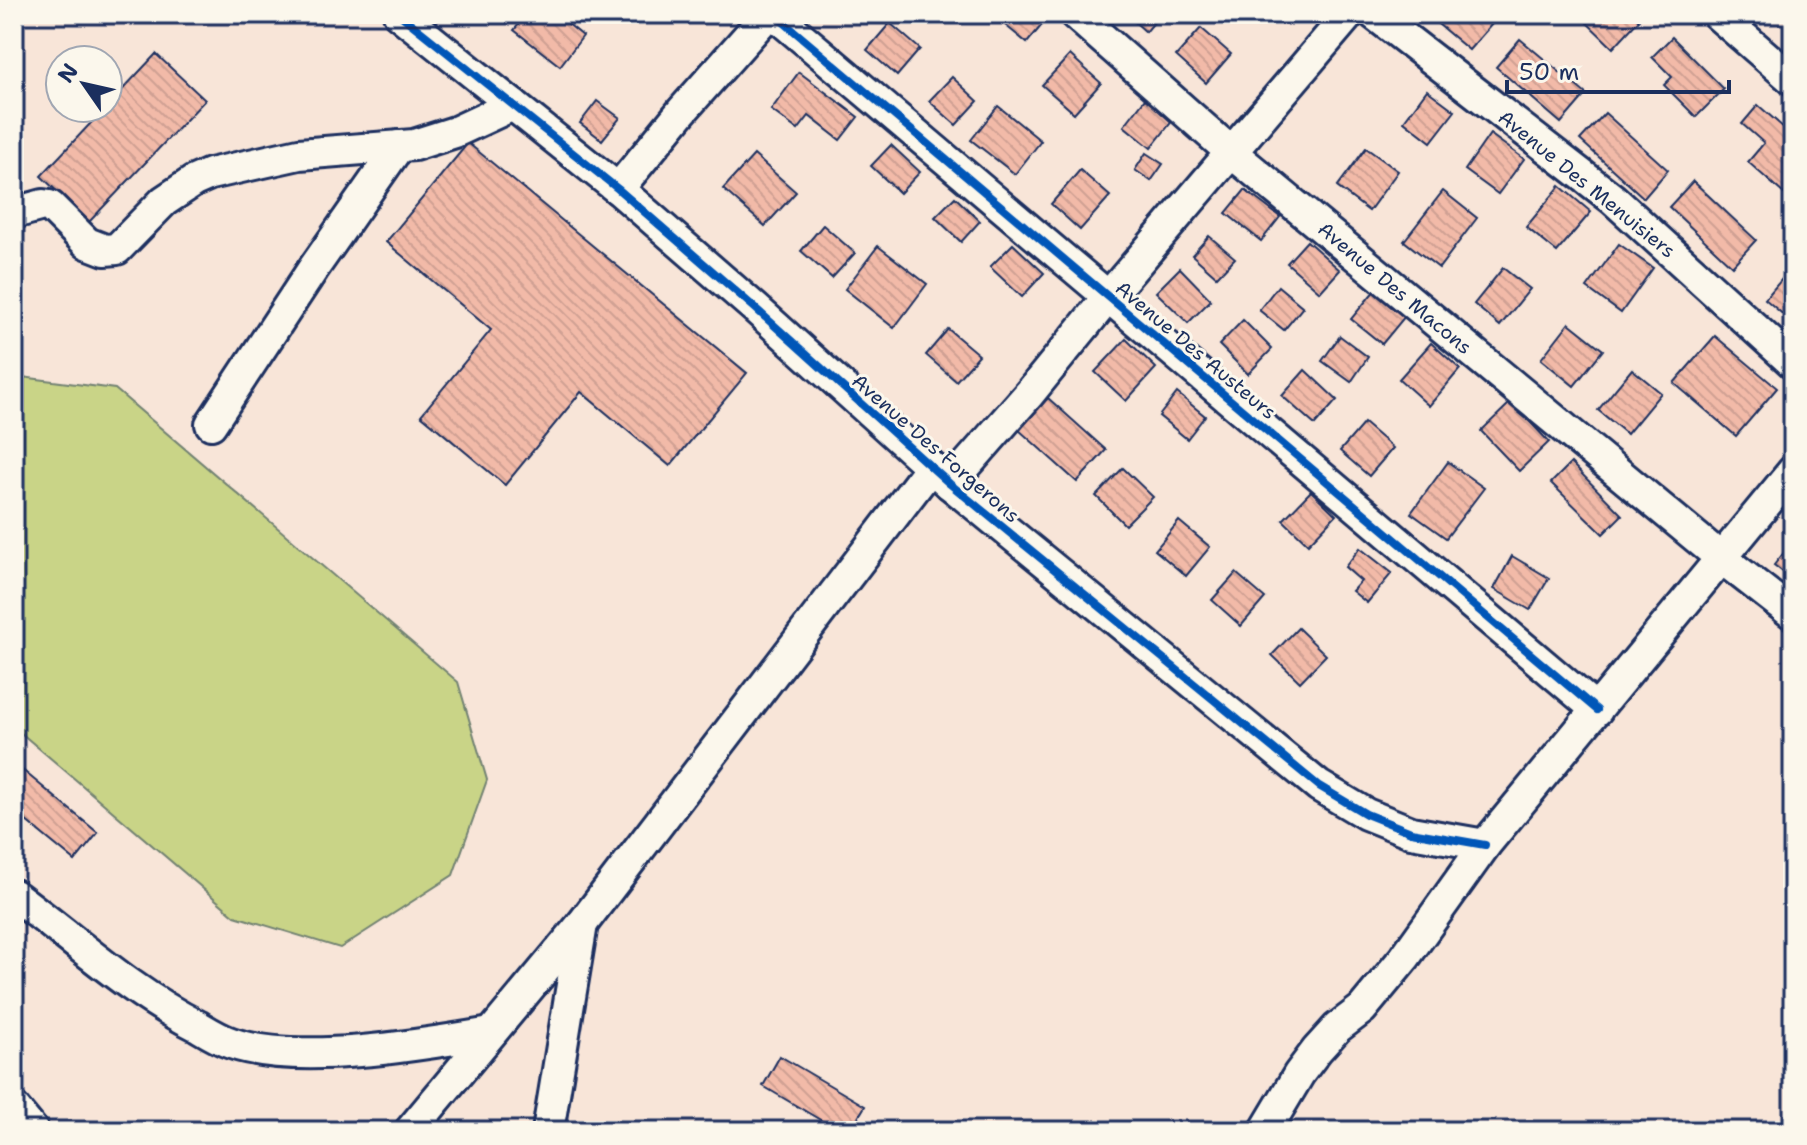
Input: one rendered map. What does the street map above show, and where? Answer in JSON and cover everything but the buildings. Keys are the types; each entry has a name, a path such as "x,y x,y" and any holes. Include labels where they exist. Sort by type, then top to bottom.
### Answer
{"street":[{"name":"Avenue Des Forgerons","path":"399,14 618,189 941,476 1319,786 1366,814 1411,832 1485,845"},
{"path":"618,189 768,14"},
{"name":"Avenue Des Austeurs","path":"774,14 1597,710"},
{"name":"Avenue Des Macons","path":"1075,14 1232,153 1793,614"},
{"path":"410,1131 582,924 941,476 1029,394 1349,14"},
{"name":"Avenue Des Menuisiers","path":"1374,14 1613,199 1793,363"},
{"path":"1717,14 1793,80"},
{"path":"14,213 50,206 87,243 97,249 117,249 164,201 210,174 299,154 414,145 455,132 513,105"},
{"path":"211,424 304,282 399,146"},
{"path":"1265,1131 1299,1074 1337,1028 1362,1009 1405,957 1485,845 1793,471"},
{"path":"14,895 143,995 230,1043 269,1051 317,1052 429,1044 491,1033"},
{"path":"548,1131 582,924"},
{"path":"14,1108 33,1131"}],"green space":[{"path":"14,376 115,389 458,682 487,780 453,875 340,948 235,916 14,727"}],"cycle path":[{"path":"399,14 618,189 950,484 1319,786 1366,814 1411,832 1485,845"},
{"path":"774,14 1597,710"}]}
